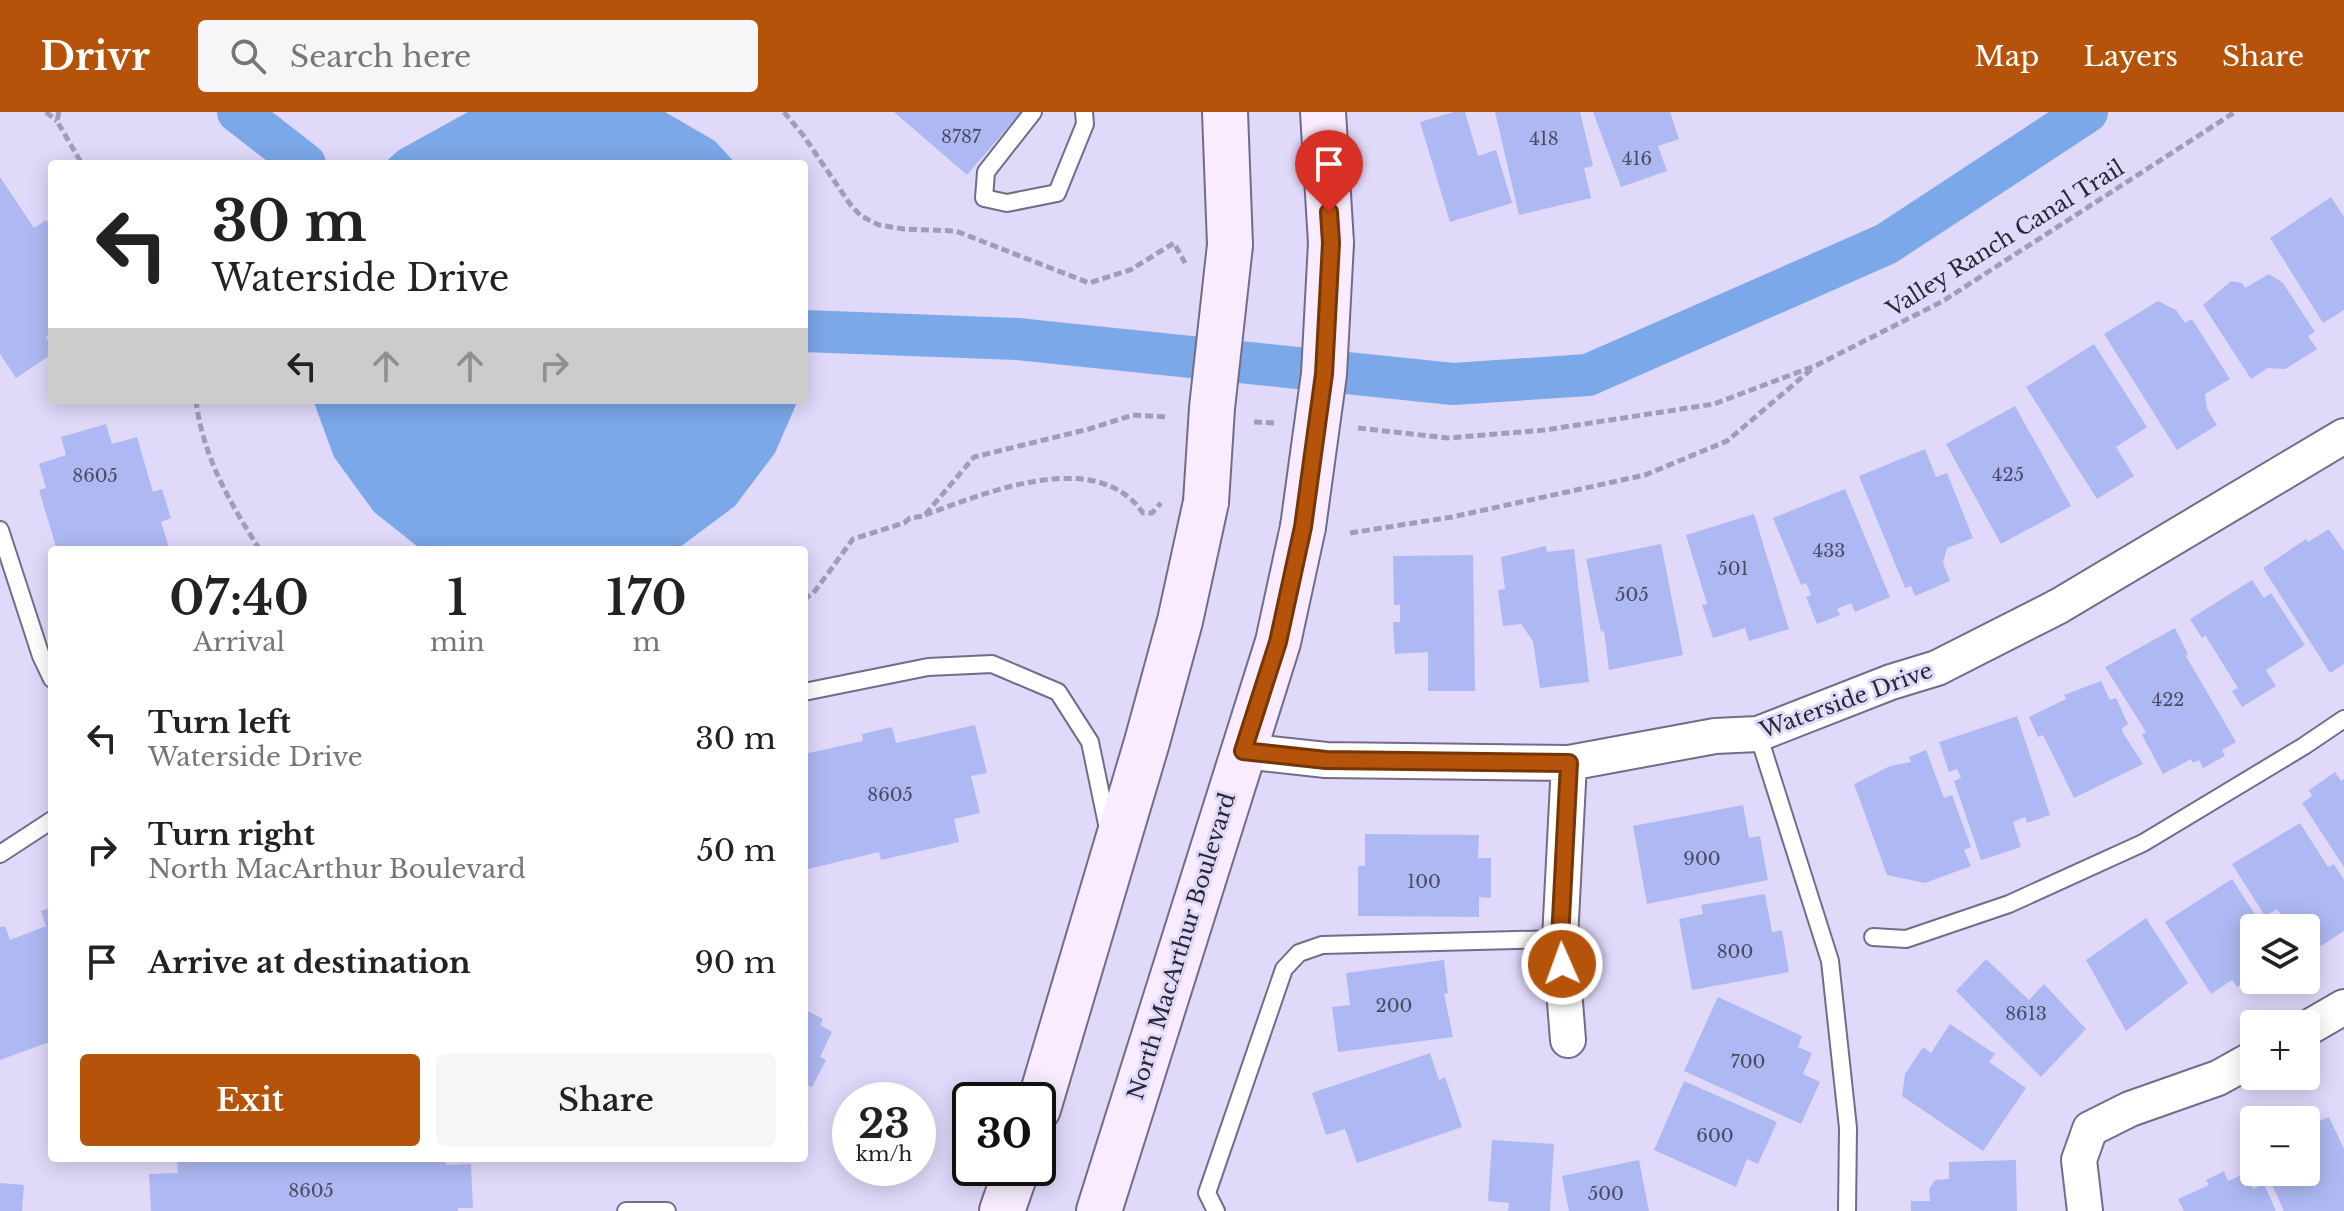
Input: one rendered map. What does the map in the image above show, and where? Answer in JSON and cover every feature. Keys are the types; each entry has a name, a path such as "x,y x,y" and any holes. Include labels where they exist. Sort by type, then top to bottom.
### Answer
{"main road":[{"path":"1046,1082 1180,621 1206,502 1212,408 1230,245 1225,112"},
{"name":"North MacArthur Boulevard","path":"1099,1211 1278,642 1303,527 1324,374 1331,243 1323,112"},
{"path":"1002,1211 1011,1186"}],"street":[{"name":"Waterside Drive","path":"1243,751 1326,760 1569,763 1715,736 1758,734 1891,682 1937,668 2059,606 2342,441"},
{"path":"1568,1040 1560,939 1569,763"},
{"path":"2320,1021 2344,1007"},
{"path":"2085,1211 2079,1160 2090,1129 2130,1109 2218,1078 2240,1066"}],"lane":[{"path":"1033,112 986,172 984,198 1007,203 1057,193 1085,124 1084,112"},
{"path":"0,530 48,671"},
{"path":"808,691 928,667 992,664 1058,692 1090,742 1114,855"},
{"path":"1873,937 1906,939 2009,904 2129,849 2290,755 2344,719"},
{"path":"1758,734 1830,961 1848,1128 1847,1211"},
{"path":"0,854 48,823"},
{"path":"1216,1211 1207,1193 1284,969 1299,953 1322,945 1560,939"},
{"path":"626,1211 667,1211"}],"path":[{"path":"46,112 57,121 80,160"},
{"path":"57,121 59,112"},
{"name":"Valley Ranch Canal Trail","path":"1344,427 1389,429 1448,438 1545,430 1714,404 1817,365 1943,301 2235,112"},
{"path":"1350,533 1452,517 1645,475 1727,441 1817,365"},
{"path":"196,404 198,419 227,499 257,546"},
{"path":"924,516 974,457 1133,415 1178,417"},
{"path":"1253,422 1283,423"},
{"path":"808,597 853,539 1003,487 1073,479 1098,481 1133,499 1143,513 1152,513 1163,501"}],"water":[{"path":"468,112 665,112 715,141 732,160 388,160 399,150"},
{"path":"314,404 796,404 775,453 735,506 681,546 417,546 374,512 334,457"}],"building":[{"path":"894,112 1021,112 967,175"},
{"path":"1465,112 1478,156 1496,150 1512,203 1450,222 1420,122"},
{"path":"1495,112 1580,112 1593,166 1584,168 1591,198 1519,215"},
{"path":"1593,112 1670,112 1679,139 1658,146 1667,171 1621,187"},
{"path":"0,177 34,228 46,220 48,223 48,357 16,378 0,354"},
{"path":"2331,197 2344,217 2344,310 2323,323 2270,238"},
{"path":"2269,274 2283,283 2315,332 2308,336 2317,349 2285,369 2268,368 2251,379 2203,305 2231,281 2242,283 2245,288"},
{"path":"2158,301 2176,310 2185,323 2192,319 2230,379 2205,394 2207,409 2217,425 2177,450 2104,334"},
{"path":"2094,344 2147,427 2116,447 2134,476 2097,499 2026,387"},
{"path":"2015,406 2071,506 2001,544 1946,444"},
{"path":"106,424 112,444 137,437 153,492 162,489 171,518 161,522 169,546 56,546 39,490 46,488 39,464 66,455 61,437"},
{"path":"1925,449 1936,477 1947,473 1973,538 1947,548 1943,563 1950,581 1915,596 1911,586 1905,588 1859,476"},
{"path":"1845,489 1890,597 1855,612 1851,603 1837,609 1840,615 1817,624 1806,597 1811,595 1806,583 1801,585 1773,518"},
{"path":"1754,514 1789,629 1749,641 1745,628 1713,638 1702,605 1707,604 1686,535"},
{"path":"2329,529 2344,551 2344,664 2330,673 2263,568 2306,539 2308,542"},
{"path":"1661,544 1683,655 1609,670 1604,631 1601,632 1586,559"},
{"path":"1546,546 1547,552 1574,549 1589,682 1540,688 1533,641 1521,624 1503,626 1498,590 1505,589 1501,557"},
{"path":"1473,555 1475,691 1428,691 1428,652 1395,654 1393,622 1400,622 1400,605 1394,605 1393,556"},
{"path":"2252,580 2264,598 2271,593 2305,645 2266,670 2276,686 2242,707 2232,691 2238,688 2205,635 2202,638 2190,619"},
{"path":"2175,628 2188,654 2186,656 2236,742 2222,750 2225,756 2203,768 2199,760 2193,763 2191,759 2163,774 2142,735 2146,732 2105,667"},
{"path":"2101,681 2110,700 2116,698 2128,724 2122,728 2123,733 2143,764 2074,798 2043,735 2038,737 2029,717 2066,699 2064,695"},
{"path":"2017,716 2050,815 2027,823 2025,817 2013,822 2021,847 1981,860 1954,781 1961,778 1957,769 1949,772 1939,742"},
{"path":"975,725 987,773 971,776 980,813 954,819 959,842 881,860 879,852 808,869 808,753 863,741 862,734 892,727 896,743"},
{"path":"1926,750 1944,798 1952,795 1971,847 1964,850 1971,866 1925,883 1887,875 1854,784 1890,766 1911,762 1909,757"},
{"path":"2335,772 2341,781 2344,779 2344,867 2302,803 2312,796 2309,790"},
{"path":"1743,805 1749,838 1760,836 1768,880 1647,904 1633,826"},
{"path":"2300,823 2328,867 2334,864 2344,880 2344,931 2321,946 2320,914 2281,914 2277,909 2264,914 2232,864"},
{"path":"1365,834 1479,835 1478,858 1491,858 1491,898 1479,897 1479,917 1358,916 1358,866 1365,866"},
{"path":"2232,879 2255,914 2240,914 2240,985 2237,987 2232,980 2211,994 2165,922"},
{"path":"1765,894 1772,932 1782,930 1789,972 1692,990 1679,919 1703,914 1701,905"},
{"path":"48,908 48,1042 0,1060 0,927 5,926 10,940 46,926 41,911"},
{"path":"2146,918 2188,983 2126,1031 2086,960"},
{"path":"1986,959 2029,1000 2044,984 2086,1029 2041,1077 1956,991"},
{"path":"1444,960 1448,993 1444,994 1453,1037 1338,1052 1332,1007 1350,1005 1346,973"},
{"path":"1718,997 1802,1036 1798,1047 1812,1053 1803,1074 1820,1082 1801,1124 1684,1071"},
{"path":"808,1011 823,1019 820,1025 832,1032 820,1057 826,1060 812,1087 808,1086"},
{"path":"1950,1024 1995,1054 1989,1062 2026,1088 1983,1151 1902,1096 1905,1074 1923,1047 1931,1053"},
{"path":"1430,1053 1439,1080 1445,1077 1462,1127 1357,1163 1345,1129 1326,1135 1312,1093"},
{"path":"1684,1081 1777,1122 1758,1164 1747,1159 1736,1187 1654,1150"},
{"path":"2329,1117 2344,1149 2344,1211 2284,1211 2272,1186 2320,1186 2320,1121"},
{"path":"1492,1140 1554,1144 1550,1211 1508,1211 1509,1203 1488,1201"},
{"path":"1639,1160 1649,1211 1569,1211 1562,1176"},
{"path":"2016,1160 2017,1211 1911,1211 1911,1201 1930,1201 1929,1189 1935,1180 1949,1179 1949,1162"},
{"path":"177,1162 471,1164 473,1208 458,1208 458,1211 151,1211 149,1174 178,1173"},
{"path":"2224,1171 2228,1181 2240,1176 2240,1186 2252,1186 2253,1189 2265,1186 2276,1211 2184,1211 2178,1199 2209,1185 2206,1180"},
{"path":"0,1183 24,1185 22,1211 0,1211"}],"waterway":[{"path":"238,112 300,160"},
{"path":"808,331 1017,339 1453,384 1588,375 1886,244 2087,112"}],"route":[{"path":"1329,212 1331,243 1324,374 1303,527 1278,642 1243,751 1326,760 1569,763 1560,939 1562,964"}]}
